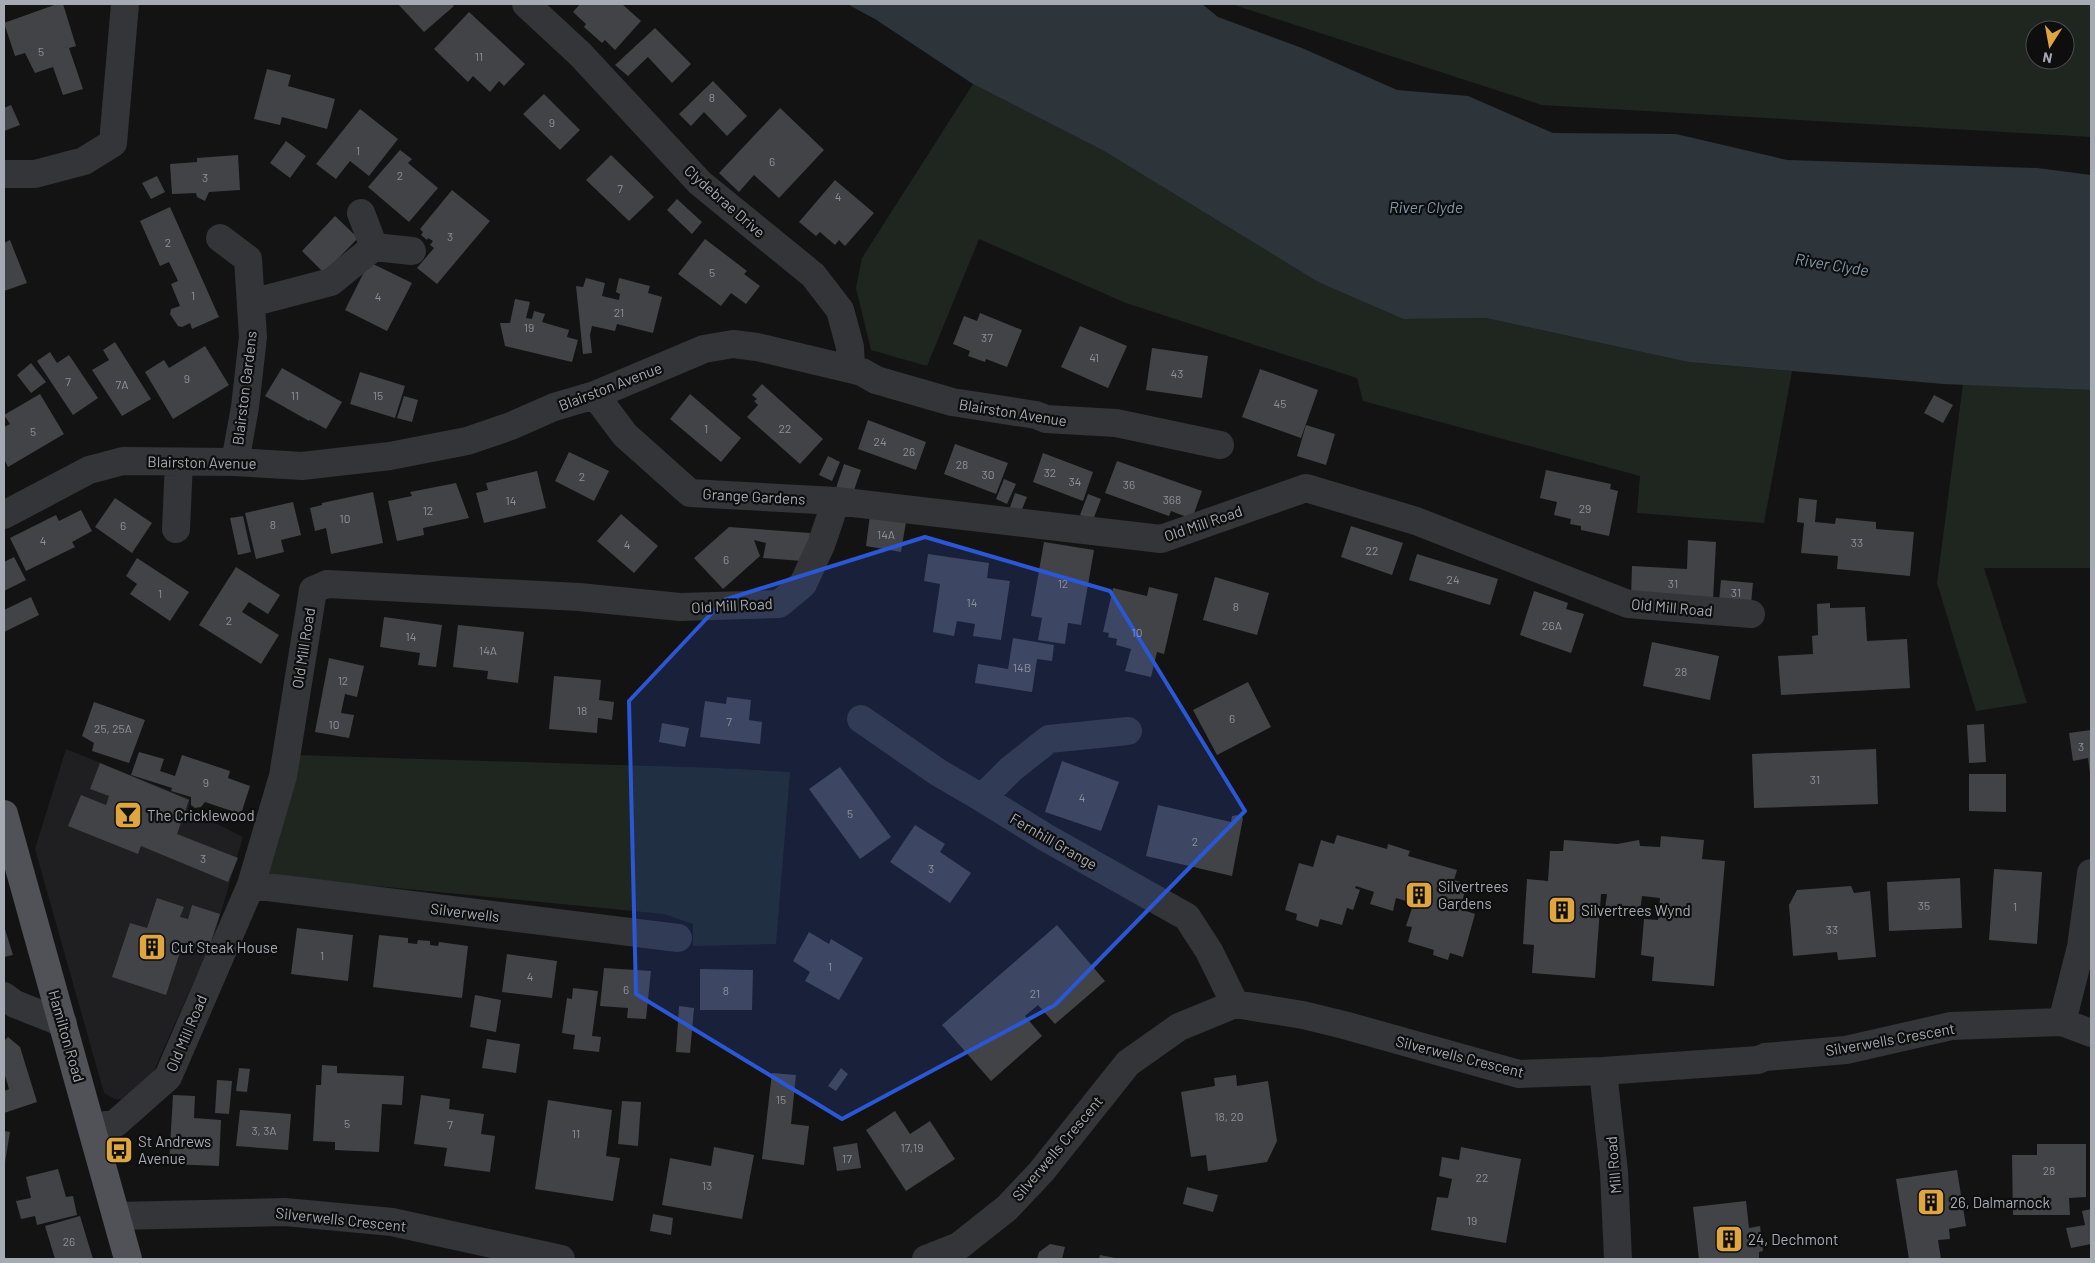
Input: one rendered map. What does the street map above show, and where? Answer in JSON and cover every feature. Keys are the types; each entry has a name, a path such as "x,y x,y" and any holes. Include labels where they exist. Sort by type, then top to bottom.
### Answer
{"main road":[{"name":"Hamilton Road","path":"4,814 128,1259"}],"street":[{"path":"4,174 35,174 84,161 113,143 126,4"},
{"name":"Clydebrae Drive","path":"526,4 580,54 700,183 813,274 840,310 850,347 851,369"},
{"path":"361,213 374,247"},
{"name":"Blairston Gardens","path":"220,238 248,259 251,304 253,337 245,408 234,462"},
{"path":"251,304 331,282 374,247 412,250"},
{"name":"Blairston Avenue","path":"4,515 89,470 123,461 234,462 302,466 390,456 467,441 511,426 554,407 595,395 704,349 733,344 757,347 851,369 862,372 876,380 952,402 1036,415 1046,419 1116,423 1220,445"},
{"name":"Grange Gardens","path":"595,395 625,435 690,493 836,501"},
{"path":"176,529 179,462"},
{"name":"Old Mill Road","path":"93,1128 116,1123 168,1077 251,885 282,776 313,590 327,584 579,597 680,608 779,604 803,584 821,545 836,501 1161,539 1306,488 1416,521 1628,604 1752,614"},
{"name":"Fernhill Grange","path":"861,719 939,773 1045,837 1187,917 1209,951 1235,1004"},
{"path":"982,798 1011,769 1049,739 1108,731 1128,731"},
{"path":"2062,1022 2081,947 2091,873"},
{"name":"Silverwells","path":"251,885 678,938"},
{"path":"4,996 15,1004 63,1023"},
{"name":"Silverwells Crescent","path":"926,1259 959,1246 1007,1208 1041,1172 1128,1064 1179,1027 1235,1004 1302,1015 1344,1025 1519,1074 1603,1071 1758,1060 1765,1057 1846,1050 1951,1026 2062,1022 2091,1033"},
{"name":"Mill Road","path":"1603,1071 1614,1172 1620,1251 1618,1259"},
{"name":"Silverwells Crescent","path":"117,1216 285,1212 392,1222 561,1259"}],"highlighted area":[{"path":"925,537 1110,591 1245,811 1055,1005 842,1119 636,994 629,701 724,600"}],"shaded area":[{"path":"1231,4 2091,4 2091,137 1542,105"},
{"path":"973,84 1104,151 1318,282 1403,319 1486,318 1688,362 1792,371 1764,523 1637,513 1640,476 1363,401 1357,378 1126,303 979,239 927,366 871,350 856,288 862,258"},
{"path":"1963,384 2091,390 2091,568 1984,568 2027,703 1976,711 1937,583"},
{"path":"66,749 190,799 188,809 243,837 208,957 197,974 147,1086 133,1100 115,1099 104,1093 35,849"},
{"path":"293,755 790,772 776,944 693,946 693,924 664,914 262,875"}],"water":[{"name":"River Clyde","path":"847,4 1202,4 1218,17 1302,48 1397,90 1468,96 1553,133 1676,134 1787,160 2037,168 2091,175 2091,390 1944,384 1688,362 1486,318 1403,319 1318,282 1104,151 973,84 875,19"}],"building":[{"path":"57,4 63,4 76,46 69,48 83,89 63,95 53,67 35,73 25,53 15,56 4,23"},
{"path":"398,4 451,4 454,6 424,32"},
{"path":"580,4 622,4 641,21 615,50 605,40 602,43 584,27 586,24 573,12"},
{"path":"469,12 525,64 504,86 499,81 490,92 473,76 468,82 434,49"},
{"path":"655,28 691,64 672,83 648,57 628,76 615,65"},
{"path":"267,69 291,75 288,86 335,99 327,129 282,117 280,125 254,119"},
{"path":"713,81 747,116 727,136 704,112 691,126 679,114"},
{"path":"544,94 580,130 560,150 523,114"},
{"path":"11,105 20,125 4,131 4,108"},
{"path":"780,108 824,150 779,198 754,175 739,192 719,173"},
{"path":"360,109 398,139 369,176 350,161 336,179 316,164"},
{"path":"286,141 306,156 290,178 270,163"},
{"path":"400,150 412,159 408,163 438,188 409,222 368,187"},
{"path":"238,155 240,190 209,192 205,201 197,197 196,193 172,194 170,164 197,162 197,158"},
{"path":"611,155 654,197 629,221 586,180"},
{"path":"157,176 165,192 151,199 142,183"},
{"path":"835,180 874,213 845,246 839,240 835,245 820,232 816,236 799,222"},
{"path":"452,190 490,221 437,284 417,268 434,248 430,245 433,241 428,238 427,240 421,235 423,232 420,229"},
{"path":"677,199 702,222 692,234 667,210"},
{"path":"170,207 219,317 192,329 190,323 182,327 178,326 170,314 171,309 180,306 171,284 178,281 169,262 160,266 140,221"},
{"path":"335,216 358,238 324,273 302,251"},
{"path":"705,239 747,271 744,274 760,286 746,304 731,293 721,306 678,274"},
{"path":"10,240 27,283 4,291 4,243"},
{"path":"369,262 412,283 387,331 345,310"},
{"path":"586,278 605,283 602,296 619,300 620,294 616,292 619,278 650,286 648,293 662,297 653,333 617,324 615,331 592,326 590,335 592,353 583,354 576,286 583,287"},
{"path":"515,299 530,302 526,318 532,319 534,311 545,314 542,322 569,330 567,337 578,340 572,362 505,346 500,323 510,323"},
{"path":"980,313 1022,330 1007,367 986,359 985,362 968,356 970,351 953,344 964,316 977,321"},
{"path":"1080,326 1127,346 1108,388 1061,367"},
{"path":"115,342 151,399 122,416 92,370 109,360 103,350"},
{"path":"205,346 229,385 173,419 145,372 164,360 169,368"},
{"path":"1152,348 1208,356 1202,398 1146,390"},
{"path":"50,352 57,363 69,355 98,398 73,415 37,361"},
{"path":"31,363 46,382 31,393 17,375"},
{"path":"282,368 342,402 326,429 265,396"},
{"path":"1260,369 1318,390 1301,438 1242,417"},
{"path":"360,372 405,386 395,418 350,404"},
{"path":"762,384 823,439 800,464 747,417 758,405 754,401 757,399 752,395"},
{"path":"40,394 64,434 8,467 4,459 4,427 10,424 4,415"},
{"path":"690,394 741,438 721,462 670,419"},
{"path":"1934,395 1953,405 1943,423 1924,413"},
{"path":"404,396 418,400 412,422 397,418"},
{"path":"868,420 926,442 916,470 858,449"},
{"path":"1306,425 1335,434 1326,465 1297,456"},
{"path":"955,444 1008,463 996,494 944,474"},
{"path":"569,452 609,471 594,501 555,481"},
{"path":"1043,453 1093,472 1083,501 1033,482"},
{"path":"828,456 840,462 832,481 819,475"},
{"path":"1117,461 1202,491 1192,519 1171,511 1169,516 1105,493"},
{"path":"844,464 861,470 853,493 836,488"},
{"path":"1546,470 1611,484 1610,489 1618,491 1609,536 1581,530 1581,526 1570,524 1571,519 1554,515 1557,502 1540,498"},
{"path":"537,471 546,508 484,523 476,493 488,490 486,483"},
{"path":"1004,479 1016,484 1007,504 996,499"},
{"path":"456,483 469,518 423,528 424,535 397,541 388,501 412,496 410,492"},
{"path":"373,492 383,543 331,554 326,528 315,531 310,508 322,505 322,503"},
{"path":"1015,493 1027,497 1020,514 1009,510"},
{"path":"1088,494 1101,499 1093,520 1080,515"},
{"path":"115,498 152,523 132,553 95,527"},
{"path":"1799,498 1817,500 1815,522 1835,524 1836,518 1876,522 1876,529 1914,532 1910,576 1837,569 1838,556 1801,553 1804,523 1797,522"},
{"path":"293,502 301,535 281,540 284,552 256,559 245,513"},
{"path":"81,510 92,531 72,542 75,547 26,571 10,538 56,515 59,521"},
{"path":"621,514 658,546 634,573 597,541"},
{"path":"870,515 906,522 901,552 866,546"},
{"path":"243,516 251,552 238,555 230,518"},
{"path":"1351,526 1403,543 1392,575 1341,557"},
{"path":"729,527 810,533 808,549 802,561 763,558 766,543 754,540 760,556 723,589 694,558"},
{"path":"1688,540 1716,542 1713,601 1631,597 1632,566 1687,569"},
{"path":"1044,542 1094,550 1081,625 1068,623 1065,644 1038,640 1042,618 1031,616"},
{"path":"928,554 989,563 987,578 1010,581 1001,640 973,636 975,624 957,621 954,636 933,632 940,584 924,581"},
{"path":"1417,554 1498,579 1490,605 1409,580"},
{"path":"14,557 26,580 4,591 4,562"},
{"path":"137,558 189,592 170,621 130,594 137,584 126,576"},
{"path":"236,567 280,595 268,614 249,602 242,612 279,635 261,664 199,625"},
{"path":"1215,577 1269,593 1257,635 1203,620"},
{"path":"1721,580 1753,583 1751,604 1719,601"},
{"path":"1149,587 1178,594 1164,654 1157,652 1151,677 1125,671 1131,649 1116,645 1117,639 1108,637 1109,633 1103,632 1113,588 1147,596"},
{"path":"1534,591 1568,603 1566,609 1584,614 1571,653 1520,635"},
{"path":"31,597 39,615 4,632 4,610"},
{"path":"1830,603 1830,608 1865,607 1867,641 1907,639 1910,688 1781,695 1778,656 1813,654 1812,636 1818,635 1817,604"},
{"path":"384,617 442,625 436,667 418,665 420,653 380,647"},
{"path":"458,625 524,632 518,683 487,679 488,671 453,667"},
{"path":"1013,638 1054,645 1052,661 1037,659 1032,692 975,683 978,664 1008,669"},
{"path":"1652,642 1719,656 1710,700 1643,686"},
{"path":"329,658 364,666 357,697 345,694 341,713 354,715 349,738 315,732"},
{"path":"554,676 601,680 599,700 614,702 612,720 598,718 597,733 549,729"},
{"path":"1248,682 1271,727 1217,755 1193,710"},
{"path":"727,697 751,700 749,720 762,722 760,744 700,737 705,701 726,704"},
{"path":"94,702 145,720 129,763 92,751 94,743 82,736"},
{"path":"662,723 689,728 685,747 659,742"},
{"path":"1984,724 1986,762 1969,763 1967,725"},
{"path":"2091,730 2090,773 2088,758 2073,761 2069,733"},
{"path":"1876,749 1878,804 1754,808 1752,754"},
{"path":"139,752 164,759 160,771 175,776 182,755 230,771 228,778 250,786 241,814 205,802 201,807 195,808 191,805 191,797 171,791 172,788 131,775"},
{"path":"1062,761 1119,782 1101,831 1045,812"},
{"name":"The Cricklewood","path":"100,763 189,800 177,834 238,858 228,882 141,846 138,854 68,826 81,795 106,805 109,796 90,789"},
{"path":"840,767 891,837 860,859 809,789"},
{"path":"1969,774 2006,774 2006,812 1969,811"},
{"path":"1158,805 1231,822 1232,816 1238,815 1243,818 1232,876 1146,856"},
{"path":"915,825 945,844 940,852 971,873 950,903 890,862"},
{"name":"Silvertrees Gardens","path":"1337,835 1387,849 1388,844 1410,851 1408,856 1457,870 1454,880 1467,884 1460,909 1475,914 1463,957 1450,953 1448,960 1433,955 1434,950 1408,942 1412,927 1406,926 1412,908 1417,909 1419,902 1408,899 1406,901 1396,898 1393,911 1370,904 1374,892 1356,886 1355,888 1360,890 1353,910 1347,908 1342,925 1320,919 1318,927 1296,920 1297,914 1285,910 1299,863 1313,867 1321,840 1334,844"},
{"name":"Silvertrees Wynd","path":"1661,836 1704,840 1702,859 1725,861 1714,986 1652,981 1654,957 1641,955 1644,919 1658,920 1660,898 1642,896 1640,912 1605,909 1607,894 1601,894 1595,978 1532,973 1534,945 1523,944 1527,879 1548,881 1550,851 1563,851 1564,840 1617,844 1639,840 1640,846 1660,847"},
{"path":"1994,869 2042,872 2037,944 1989,940"},
{"path":"1960,878 1962,928 1889,931 1887,882"},
{"path":"1851,886 1854,893 1870,891 1876,957 1838,960 1837,952 1793,956 1789,905 1797,890"},
{"name":"Cut Steak House","path":"157,898 184,907 180,917 188,919 192,905 220,914 208,951 183,943 166,995 112,977 130,923 147,928"},
{"path":"1057,925 1105,981 1055,1024 1038,1005 1025,1016 1042,1036 991,1081 942,1025"},
{"path":"4,926 13,955 4,957"},
{"path":"297,928 353,935 348,981 291,974"},
{"path":"809,932 829,944 831,939 863,958 839,1000 805,981 810,972 793,961"},
{"path":"379,935 408,938 408,943 417,944 418,940 430,941 430,945 438,946 439,942 468,946 462,998 373,987"},
{"path":"507,954 557,961 552,998 502,992"},
{"path":"604,968 651,971 646,1019 627,1018 628,1008 600,1006"},
{"path":"700,969 753,970 752,1010 700,1010"},
{"path":"573,988 598,991 592,1036 601,1037 599,1052 573,1049 575,1035 562,1033 567,998 572,999"},
{"path":"475,995 501,1000 496,1032 470,1027"},
{"path":"679,1006 694,1008 690,1053 676,1052"},
{"path":"8,1037 20,1047 37,1102 4,1113 4,1091 9,1089 4,1072 4,1041"},
{"path":"487,1039 520,1044 516,1073 482,1068"},
{"path":"322,1065 337,1066 337,1073 404,1076 402,1105 382,1104 379,1152 335,1150 335,1142 313,1141 316,1085 321,1085"},
{"path":"239,1068 250,1069 247,1092 236,1091"},
{"path":"841,1068 848,1074 836,1091 828,1086"},
{"path":"772,1073 796,1075 791,1124 809,1126 804,1165 762,1159"},
{"path":"1236,1075 1237,1086 1268,1081 1277,1141 1267,1162 1208,1171 1206,1155 1191,1157 1181,1092 1215,1086 1214,1078"},
{"path":"217,1080 232,1081 229,1114 215,1113"},
{"path":"173,1095 195,1096 194,1118 221,1120 219,1166 169,1164"},
{"path":"421,1095 450,1099 449,1109 484,1114 481,1134 495,1136 490,1172 444,1166 447,1148 414,1144"},
{"path":"548,1100 612,1110 606,1156 620,1158 613,1201 535,1189"},
{"path":"622,1101 641,1102 638,1146 618,1144"},
{"path":"240,1110 291,1114 288,1150 236,1146"},
{"path":"895,1111 910,1134 930,1121 955,1159 906,1191 866,1130"},
{"path":"4,1131 10,1132 5,1162 4,1162"},
{"path":"857,1143 861,1168 837,1171 833,1147"},
{"path":"2037,1144 2086,1144 2086,1197 2069,1198 2070,1215 2013,1215 2012,1155 2037,1155"},
{"path":"714,1147 754,1155 742,1219 662,1205 670,1158 711,1166"},
{"path":"1461,1147 1521,1159 1506,1243 1431,1230 1437,1197 1448,1198 1452,1179 1439,1176 1442,1157 1459,1160"},
{"path":"58,1169 66,1197 73,1196 77,1215 37,1225 35,1216 21,1219 16,1201 31,1198 26,1177"},
{"name":"26, Dalmarnock","path":"1957,1170 1966,1226 1949,1229 1950,1239 1938,1240 1941,1259 1909,1259 1896,1179"},
{"path":"1187,1187 1218,1195 1213,1212 1183,1204"},
{"name":"24, Dechmont","path":"1746,1201 1749,1228 1760,1226 1763,1251 1759,1252 1759,1259 1699,1259 1693,1207"},
{"path":"2091,1209 2091,1244 2071,1248 2066,1228 2085,1225 2082,1211"},
{"path":"653,1214 673,1218 671,1235 650,1231"},
{"path":"80,1216 93,1259 55,1259 45,1226"},
{"path":"1050,1244 1065,1247 1062,1259 1037,1259 1039,1252"},
{"path":"1100,1255 1115,1258 1115,1259 1099,1259"}],"place":[{"name":"The Cricklewood","path":"128,815"},
{"name":"Silvertrees Gardens","path":"1419,895"},
{"name":"Silvertrees Wynd","path":"1562,910"},
{"name":"Cut Steak House","path":"152,947"},
{"name":"St Andrews Avenue","path":"119,1150"},
{"name":"26, Dalmarnock","path":"1931,1202"},
{"name":"24, Dechmont","path":"1729,1239"}]}
